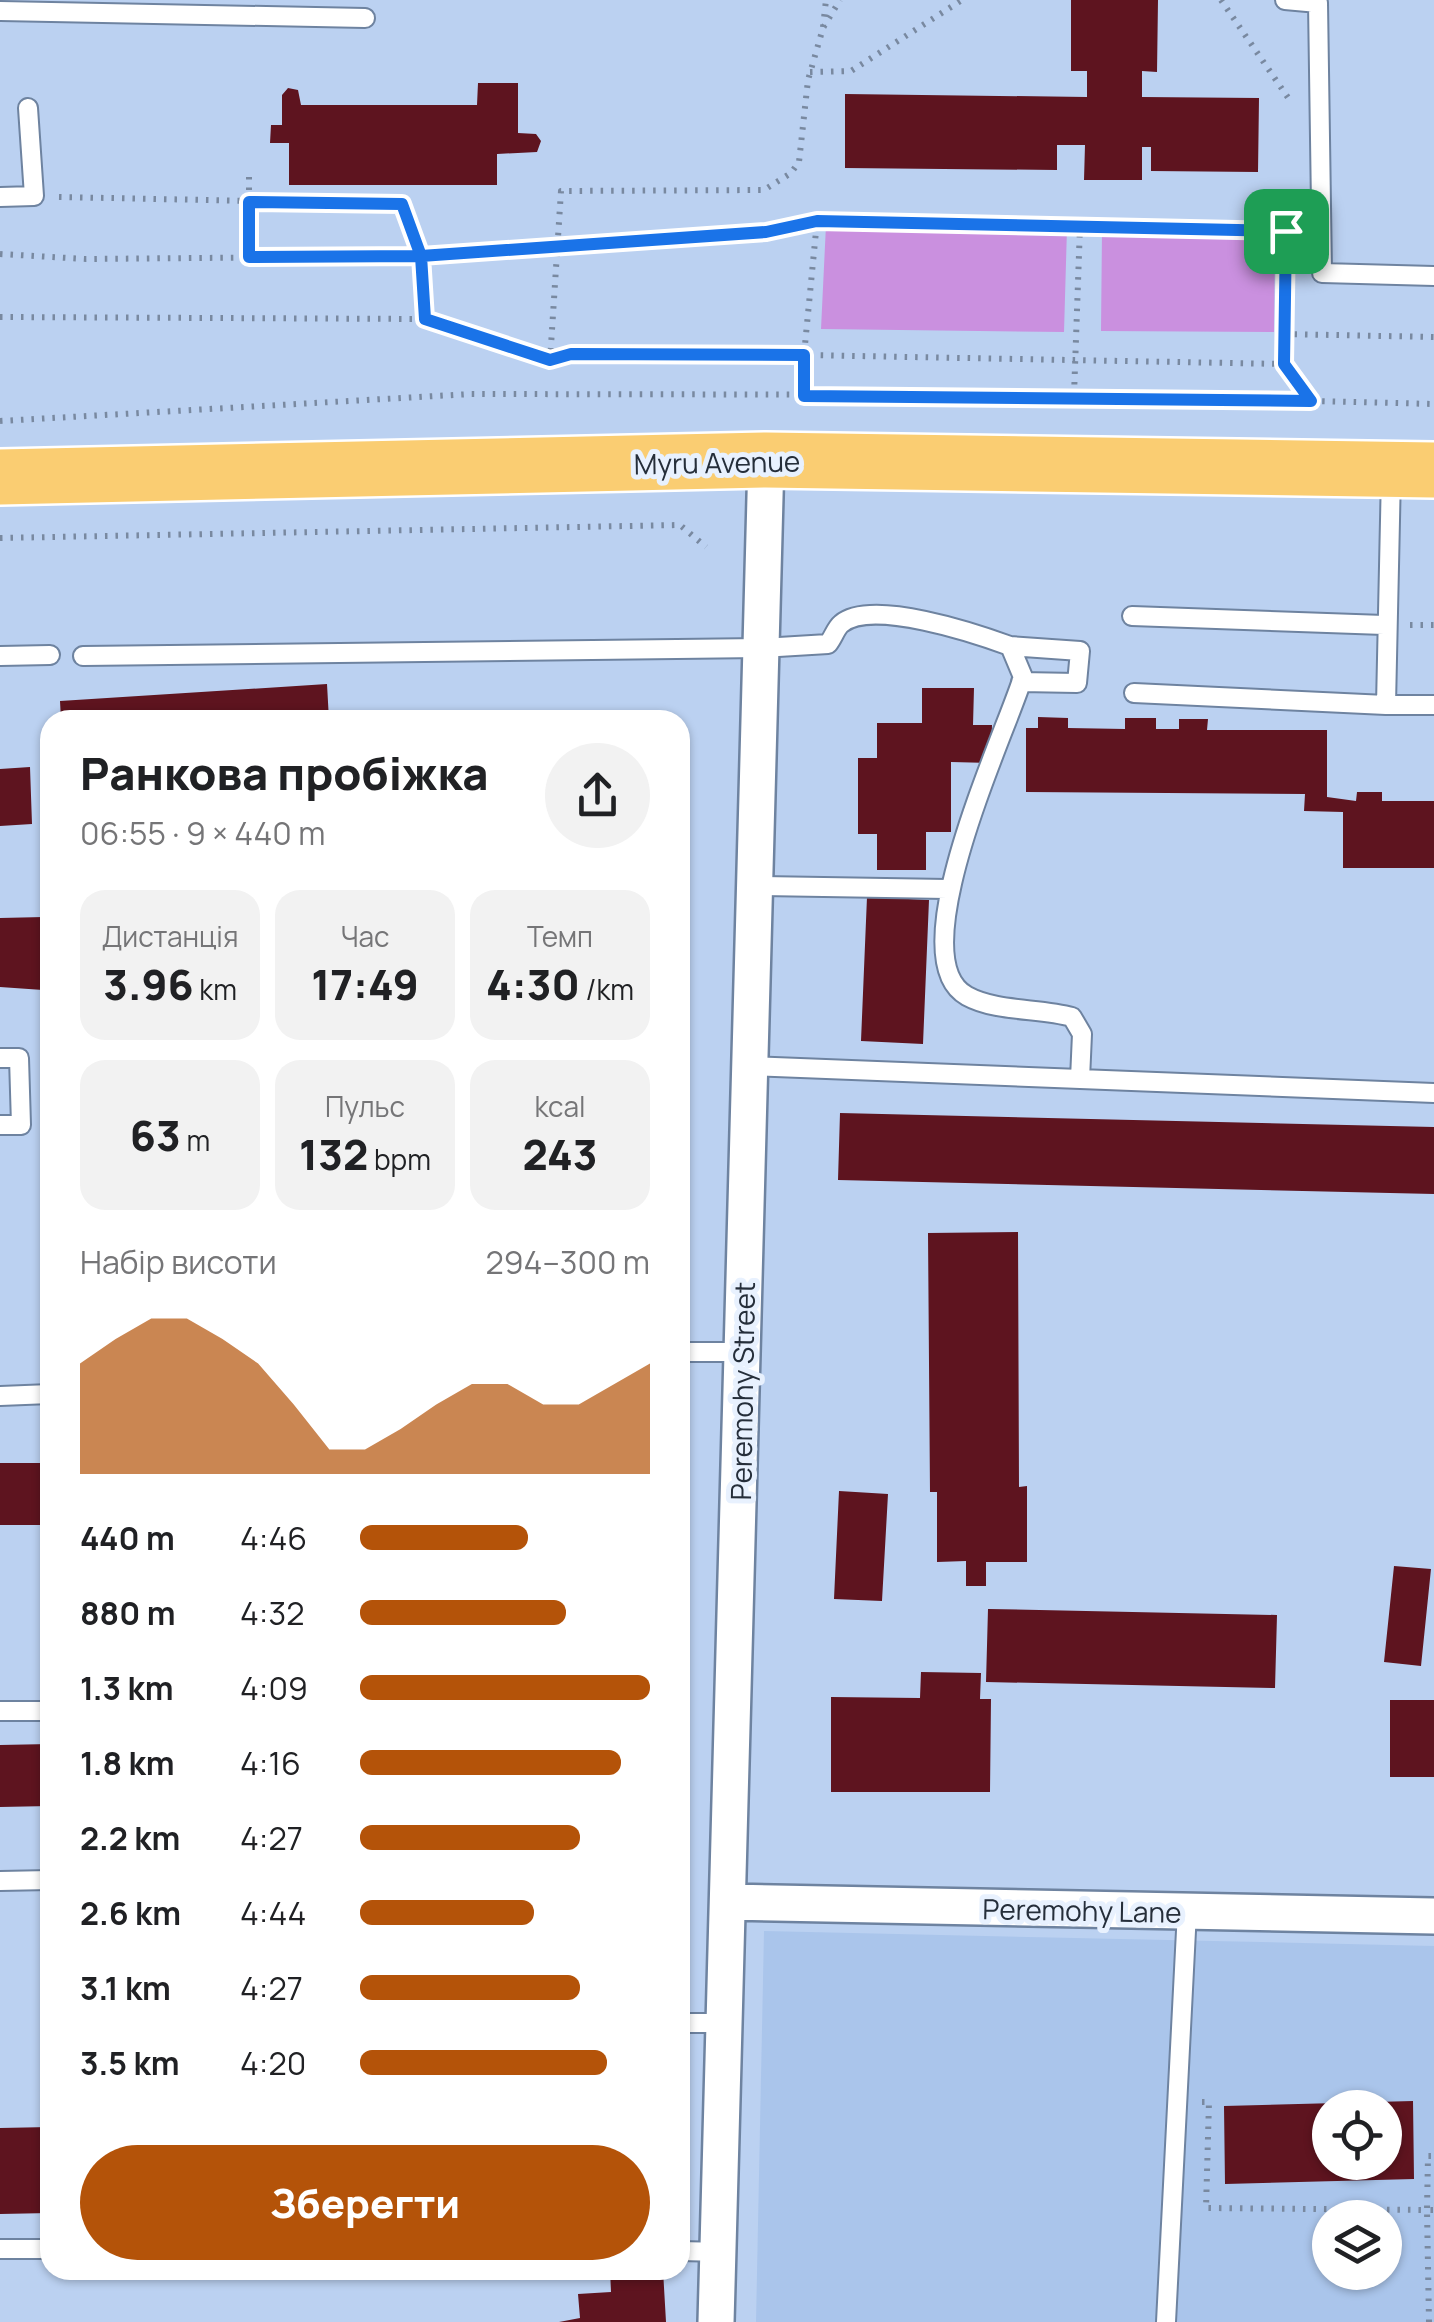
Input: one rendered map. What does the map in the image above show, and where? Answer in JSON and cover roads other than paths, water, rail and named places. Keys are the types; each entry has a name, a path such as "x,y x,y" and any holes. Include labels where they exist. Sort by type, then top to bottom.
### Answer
{"main road":[{"name":"Myru Avenue","path":"0,477 766,460 1413,469"}],"street":[{"name":"Peremohy Street","path":"716,2322 721,2252 766,460"},
{"name":"Peremohy Lane","path":"729,1902 1434,1916"}],"lane":[{"path":"1286,0 1318,3 1322,274 1434,276"},
{"path":"0,10 365,18"},
{"path":"0,198 34,196 28,108"},
{"path":"1386,705 1384,625 1413,469"},
{"path":"1132,616 1384,625"},
{"path":"83,656 761,648 828,644 840,624 854,618 889,617 928,619 1010,646 1080,650 1077,683 1022,682"},
{"path":"1010,646 1022,682 947,889 945,929 950,978 966,996 1072,1017 1082,1034 1080,1078"},
{"path":"0,656 50,655"},
{"path":"1134,693 1434,705"},
{"path":"755,886 947,889"},
{"path":"0,1058 19,1058 22,1125 0,1125"},
{"path":"751,1066 1434,1093"},
{"path":"690,1352 743,1352"},
{"path":"0,1396 40,1394"},
{"path":"0,1711 40,1711"},
{"path":"0,1880 40,1880"},
{"path":"1166,2322 1187,1912"},
{"path":"690,2023 726,2023"},
{"path":"0,2249 40,2250"},
{"path":"690,2251 721,2252"}]}
